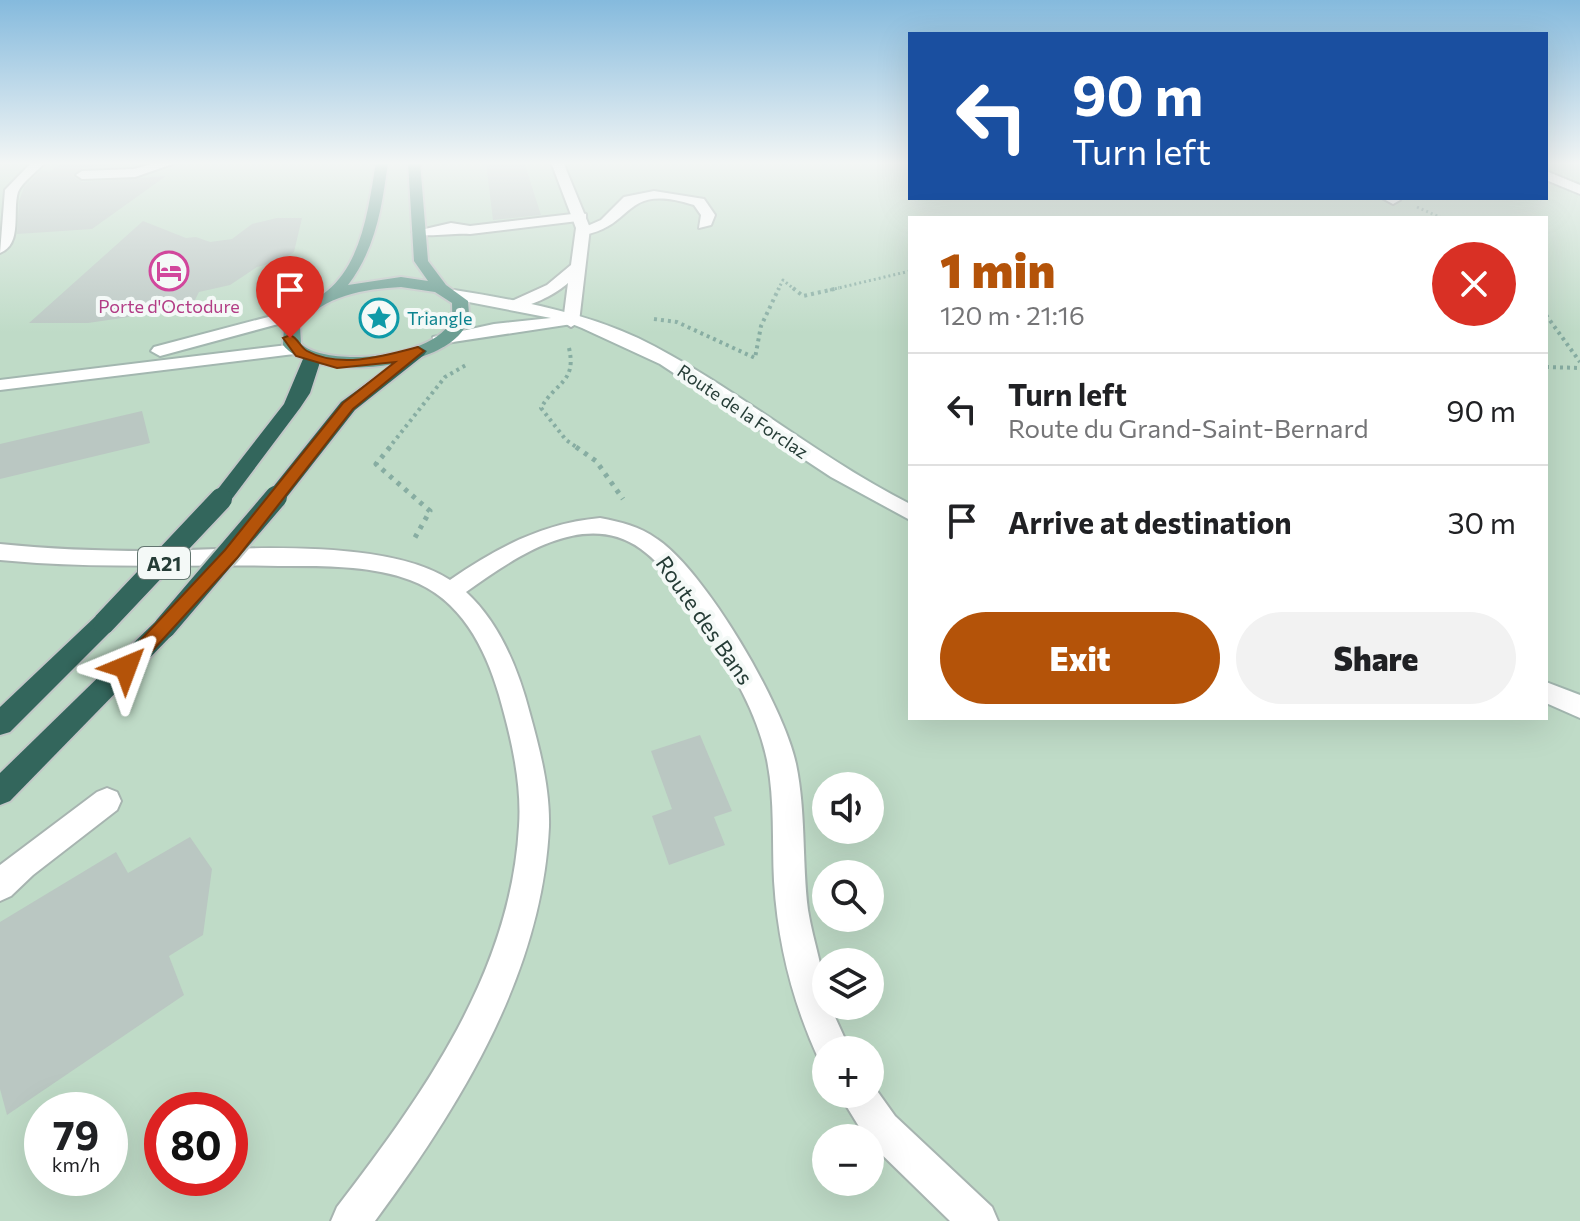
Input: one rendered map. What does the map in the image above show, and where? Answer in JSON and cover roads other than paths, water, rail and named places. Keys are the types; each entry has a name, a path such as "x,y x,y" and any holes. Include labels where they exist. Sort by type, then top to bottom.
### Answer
{"highway":[{"name":"A21","path":"0,792 165,627 276,497 348,406 418,351"},
{"name":"A21","path":"0,724 104,623 221,499 301,393 304,354"}],"main road":[{"path":"331,297 360,261 369,241 373,219"},
{"path":"418,219 421,261 462,307 460,319 439,341 386,361 352,364 304,354 289,332 302,313 331,297 388,282 447,291"}],"street":[{"path":"0,249 9,219"},
{"path":"579,324 577,267 580,219"},
{"path":"419,232 451,227 470,230 582,224 596,230 612,219"},
{"path":"704,225 706,219"},
{"path":"513,304 553,288 577,267"},
{"name":"Route de la Forclaz","path":"447,291 513,304 629,340 668,360 818,462 908,512"},
{"path":"33,381 302,313"},
{"name":"Route de la Forclaz","path":"439,341 494,329 579,324"},
{"path":"0,385 220,355 304,354"},
{"name":"Route des Bans","path":"451,591 533,538 578,529 621,529 648,542 677,573 751,681 778,747 802,979 826,1036"},
{"path":"0,552 103,560 263,557 391,565 424,576 451,591 489,639 513,694 535,823 530,872 505,957 467,1045 393,1167 351,1221"},
{"path":"1548,693 1580,707"},
{"path":"0,886 22,865 107,801"},
{"path":"867,1108 882,1129 978,1221"}],"place":[{"name":"Porte d'Octodure","path":"169,271"},
{"name":"Triangle","path":"379,318"}]}
